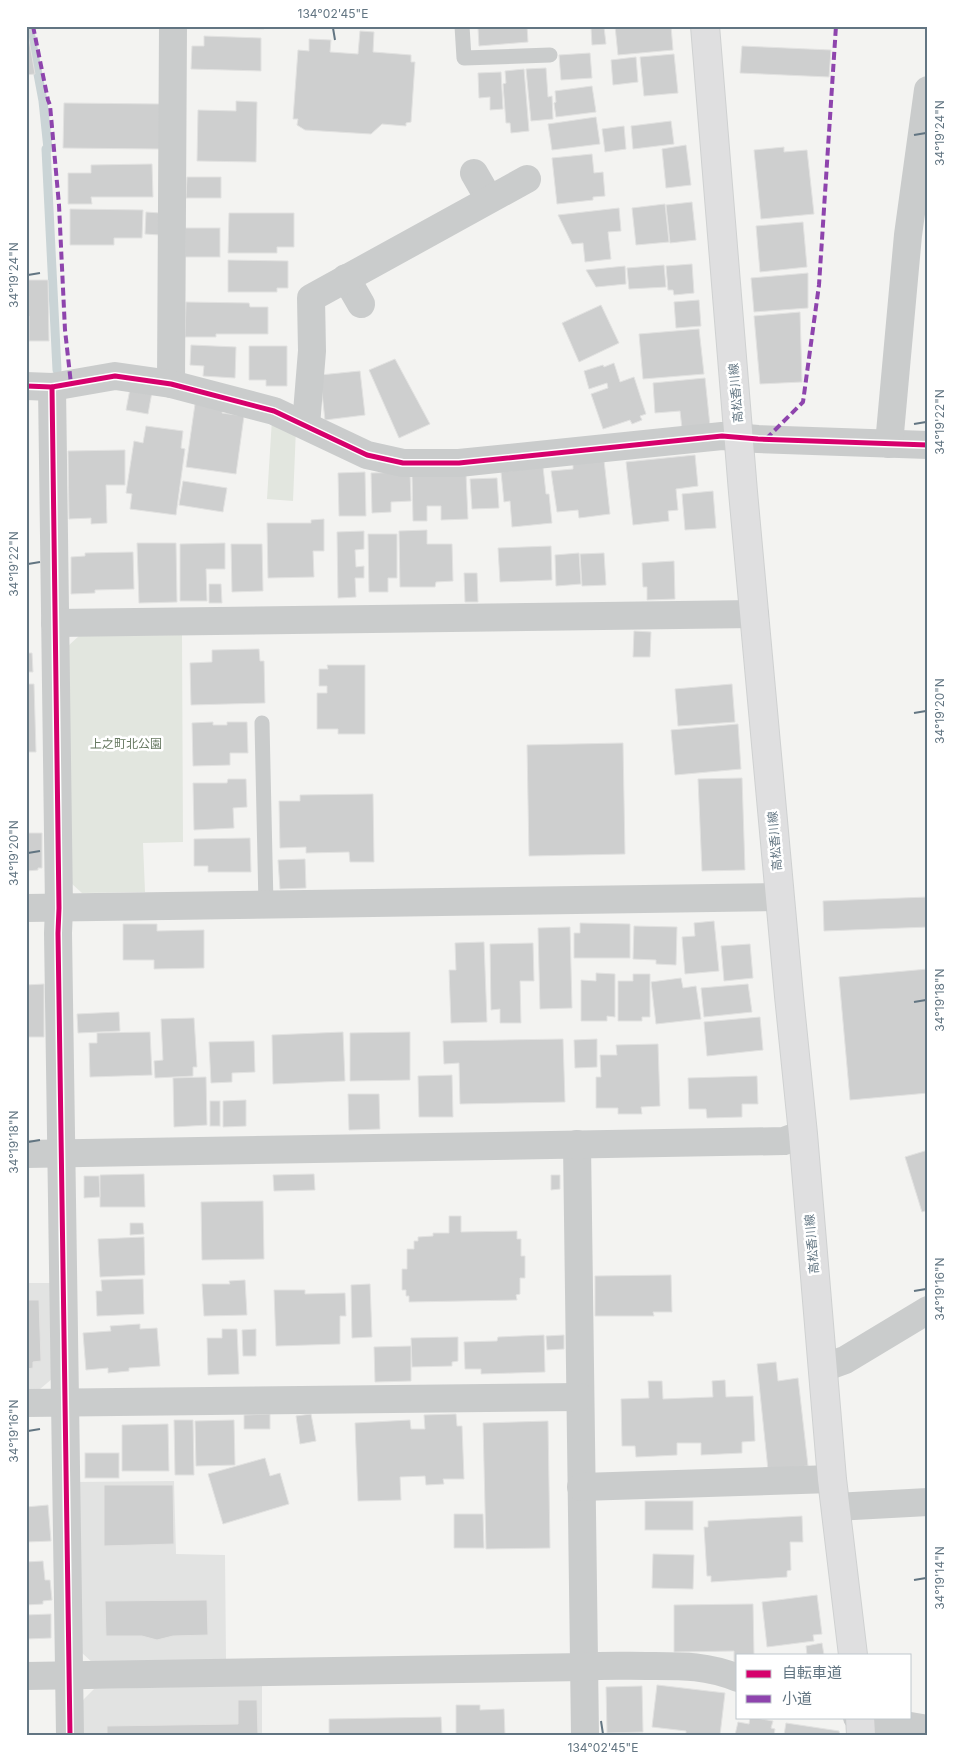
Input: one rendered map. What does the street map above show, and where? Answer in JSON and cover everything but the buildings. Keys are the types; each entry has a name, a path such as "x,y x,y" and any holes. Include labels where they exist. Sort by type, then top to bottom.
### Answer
{"main road":[{"name":"高松香川線","path":"705,26 832,1479 853,1654"},
{"path":"859,1718 861,1735"}],"street":[{"path":"171,384 173,26"},
{"path":"889,444 908,235 928,90"},
{"path":"474,173 489,200"},
{"path":"306,425 312,351 311,298 527,179"},
{"path":"346,278 361,304"},
{"path":"70,1735 55,623 39,387 115,376 171,384 274,410 367,455 403,463 460,463 710,437 928,445"},
{"path":"55,623 755,614"},
{"path":"26,908 780,897"},
{"path":"26,1154 784,1141 803,1134"},
{"path":"577,1144 585,1735"},
{"path":"823,1368 845,1360 928,1310"},
{"path":"26,1403 580,1397"},
{"path":"582,1487 832,1479"},
{"path":"835,1507 928,1502"},
{"path":"26,1676 584,1667 602,1665 696,1666 718,1670 736,1677"},
{"path":"865,1718 928,1729"}],"lane":[{"path":"462,26 464,58 550,55"},
{"path":"262,723 266,905"}],"shaded area":[{"path":"26,1283 50,1283 53,1378 40,1389 26,1389"},
{"path":"174,1481 176,1554 225,1555 226,1660 93,1663 81,1652 77,1482"},
{"path":"262,1685 262,1735 81,1735 80,1703 94,1689"}],"green space":[{"path":"272,419 296,428 293,501 267,499"},
{"name":"上之町北公園","path":"182,635 183,842 143,843 145,892 82,893 71,883 68,646 79,636"}],"waterway":[{"path":"29,26 43,101 48,149 46,149 57,370"}],"marked path":[{"path":"33,26 50,105 59,205 65,330 71,384"},
{"path":"766,439 803,402 819,285 836,26"}],"cycle path":[{"path":"26,386 52,387 115,376 171,384 274,411 367,455 403,463 459,463 722,436 928,445"},
{"path":"52,387 70,1735"}]}
